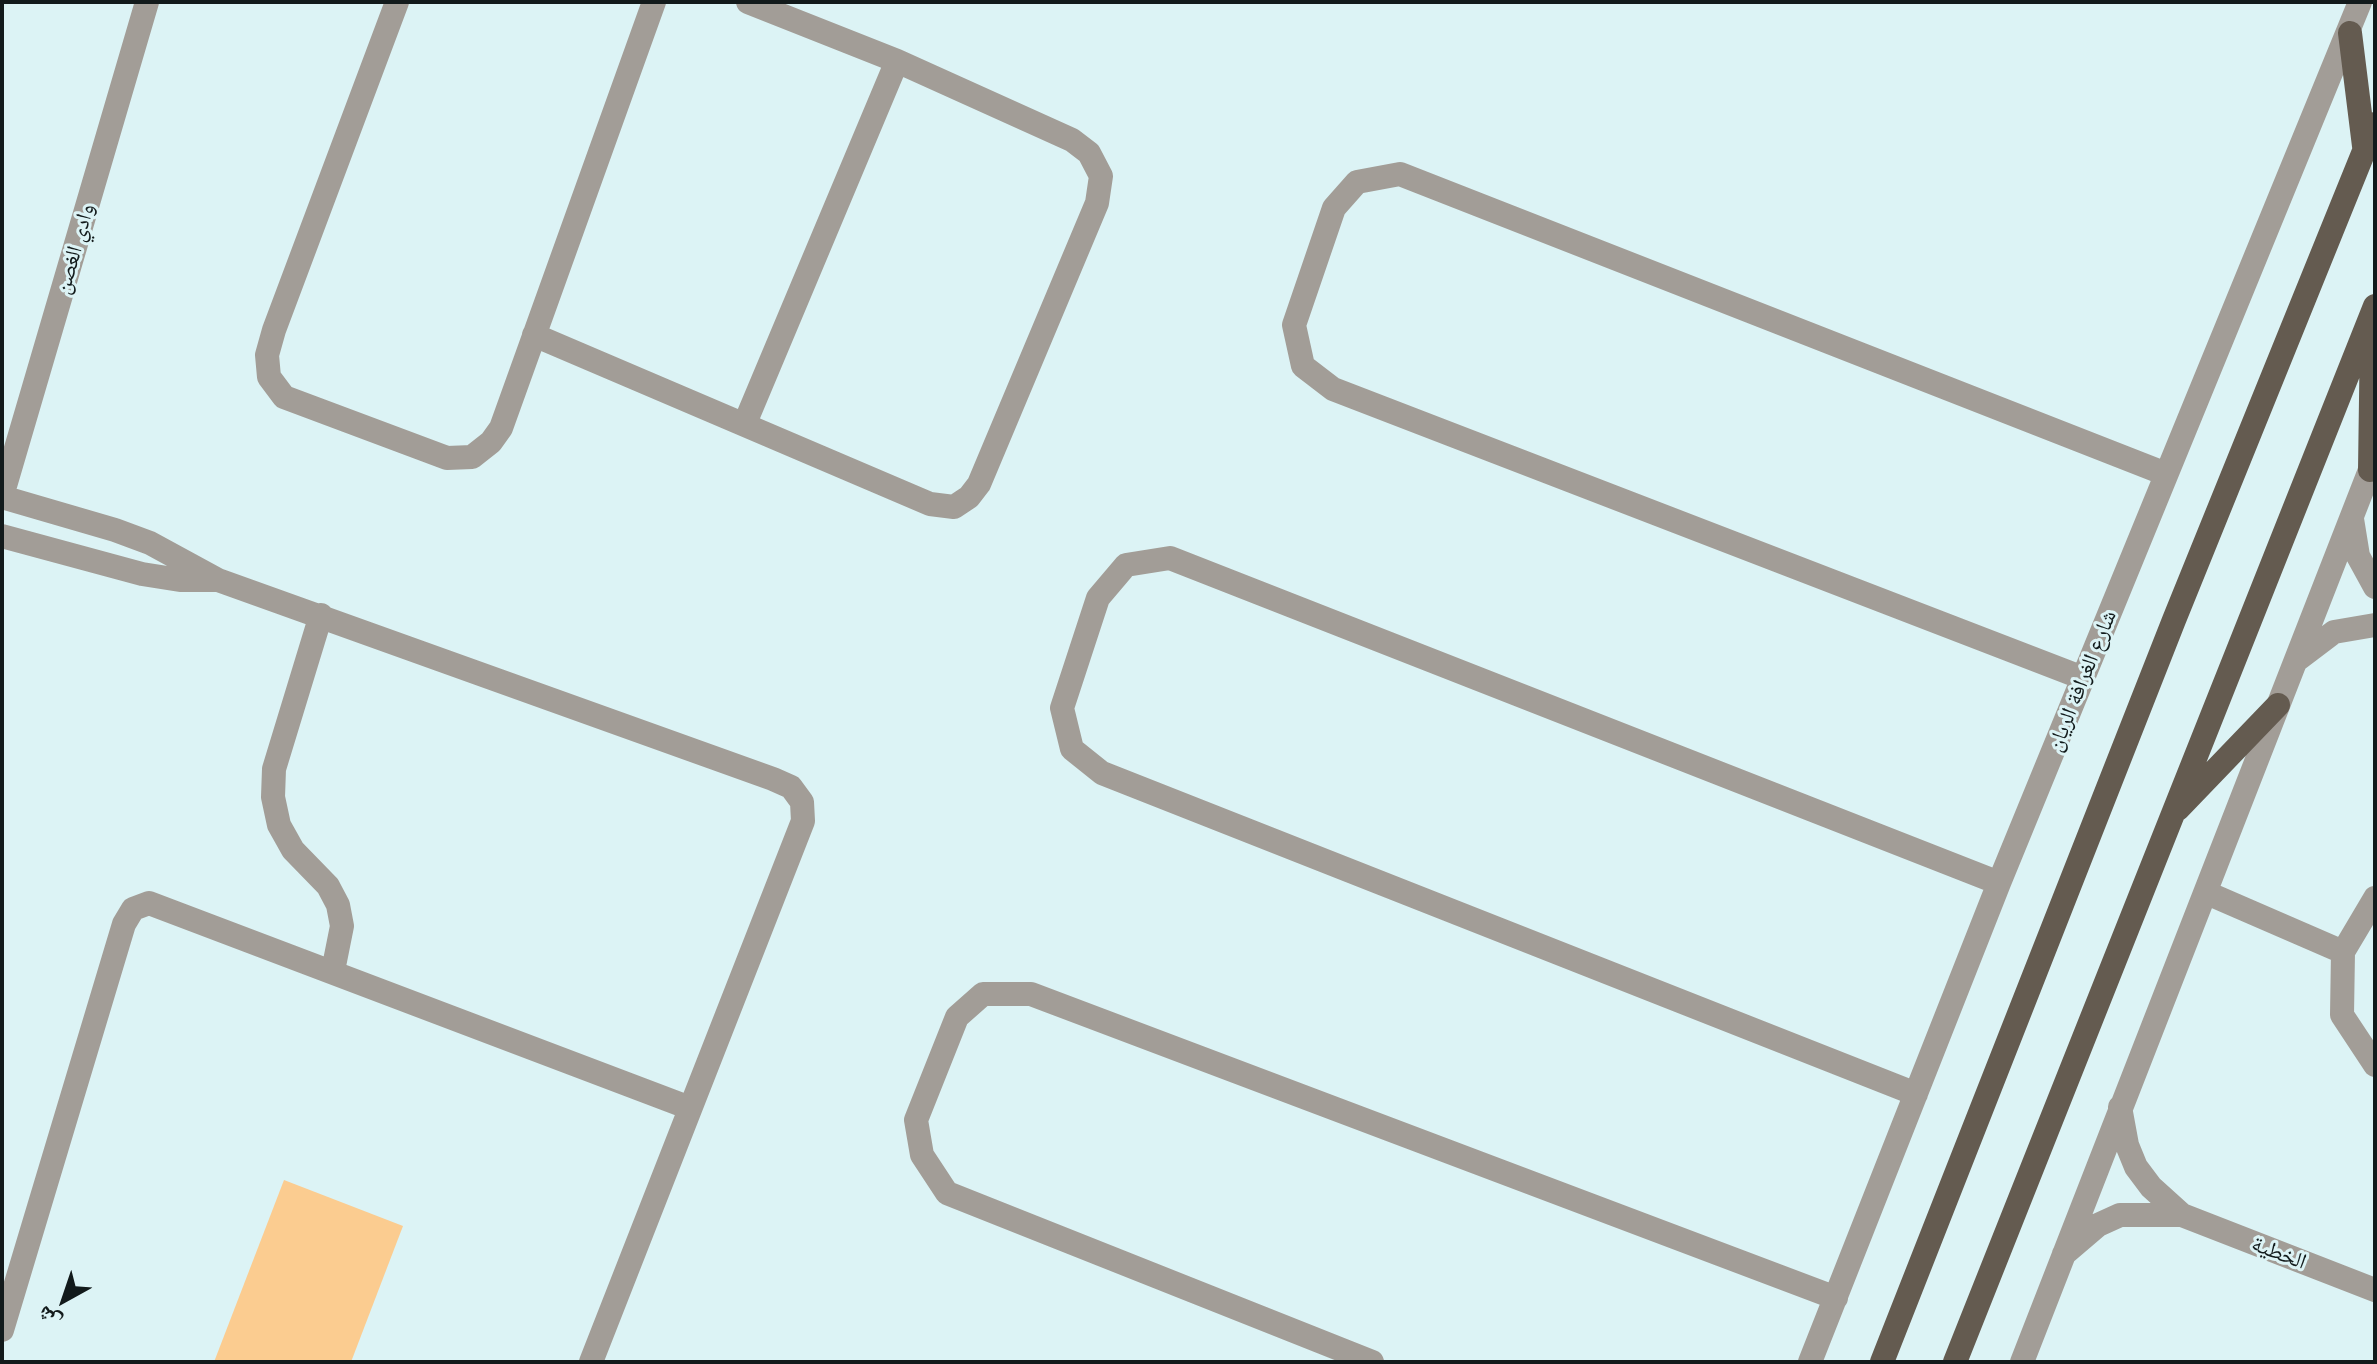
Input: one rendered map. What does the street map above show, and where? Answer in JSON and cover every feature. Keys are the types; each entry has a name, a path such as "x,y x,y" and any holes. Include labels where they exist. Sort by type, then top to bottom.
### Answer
{"main road":[{"path":"2350,33 2365,150"},
{"path":"1882,1362 2174,620 2375,124"},
{"path":"2372,463 2374,310"},
{"path":"1955,1362 2168,819 2374,310"},
{"path":"2168,819 2278,705"}],"street":[{"name":"وادي الغصن","path":"2,497 147,2"},
{"path":"397,2 274,330 267,355 269,377 284,397 447,458 472,457 491,442 501,428 654,2"},
{"path":"534,335 930,504 954,507 979,484 1097,203 1101,176 1089,153 1072,140 897,61 748,2"},
{"name":"شارع الغرافة الريان","path":"1810,1362 1999,883 2350,33 2360,2"},
{"path":"745,423 897,61"},
{"path":"2083,678 1333,389 1303,366 1294,325 1334,208 1357,182 1400,174 2166,474"},
{"path":"2022,1362 2372,463"},
{"path":"2,497 150,543 218,580 791,787 802,802 803,821 591,1362"},
{"path":"2352,519 2358,556 2375,587"},
{"path":"2,536 142,574 180,580 218,580"},
{"path":"1916,1094 1102,773 1072,749 1062,708 1098,598 1126,565 1170,558 1999,883"},
{"path":"321,615 274,769 273,797 279,825 293,850 328,886 338,905 342,926 333,971"},
{"path":"2297,660 2334,632 2375,625"},
{"path":"2207,893 2343,952"},
{"path":"2375,898 2343,952 2342,1015 2375,1065"},
{"path":"2,1330 124,924 133,909 149,903 690,1108"},
{"path":"1372,1362 947,1193 922,1155 916,1120 957,1017 983,994 1031,994 1836,1298"},
{"name":"الخطية","path":"2120,1105 2127,1145 2136,1167 2151,1187 2182,1215 2375,1290"},
{"name":"الخطية","path":"2063,1255 2098,1225 2120,1215 2182,1215"}],"shaded area":[{"path":"284,1180 403,1226 351,1362 214,1362"}]}
